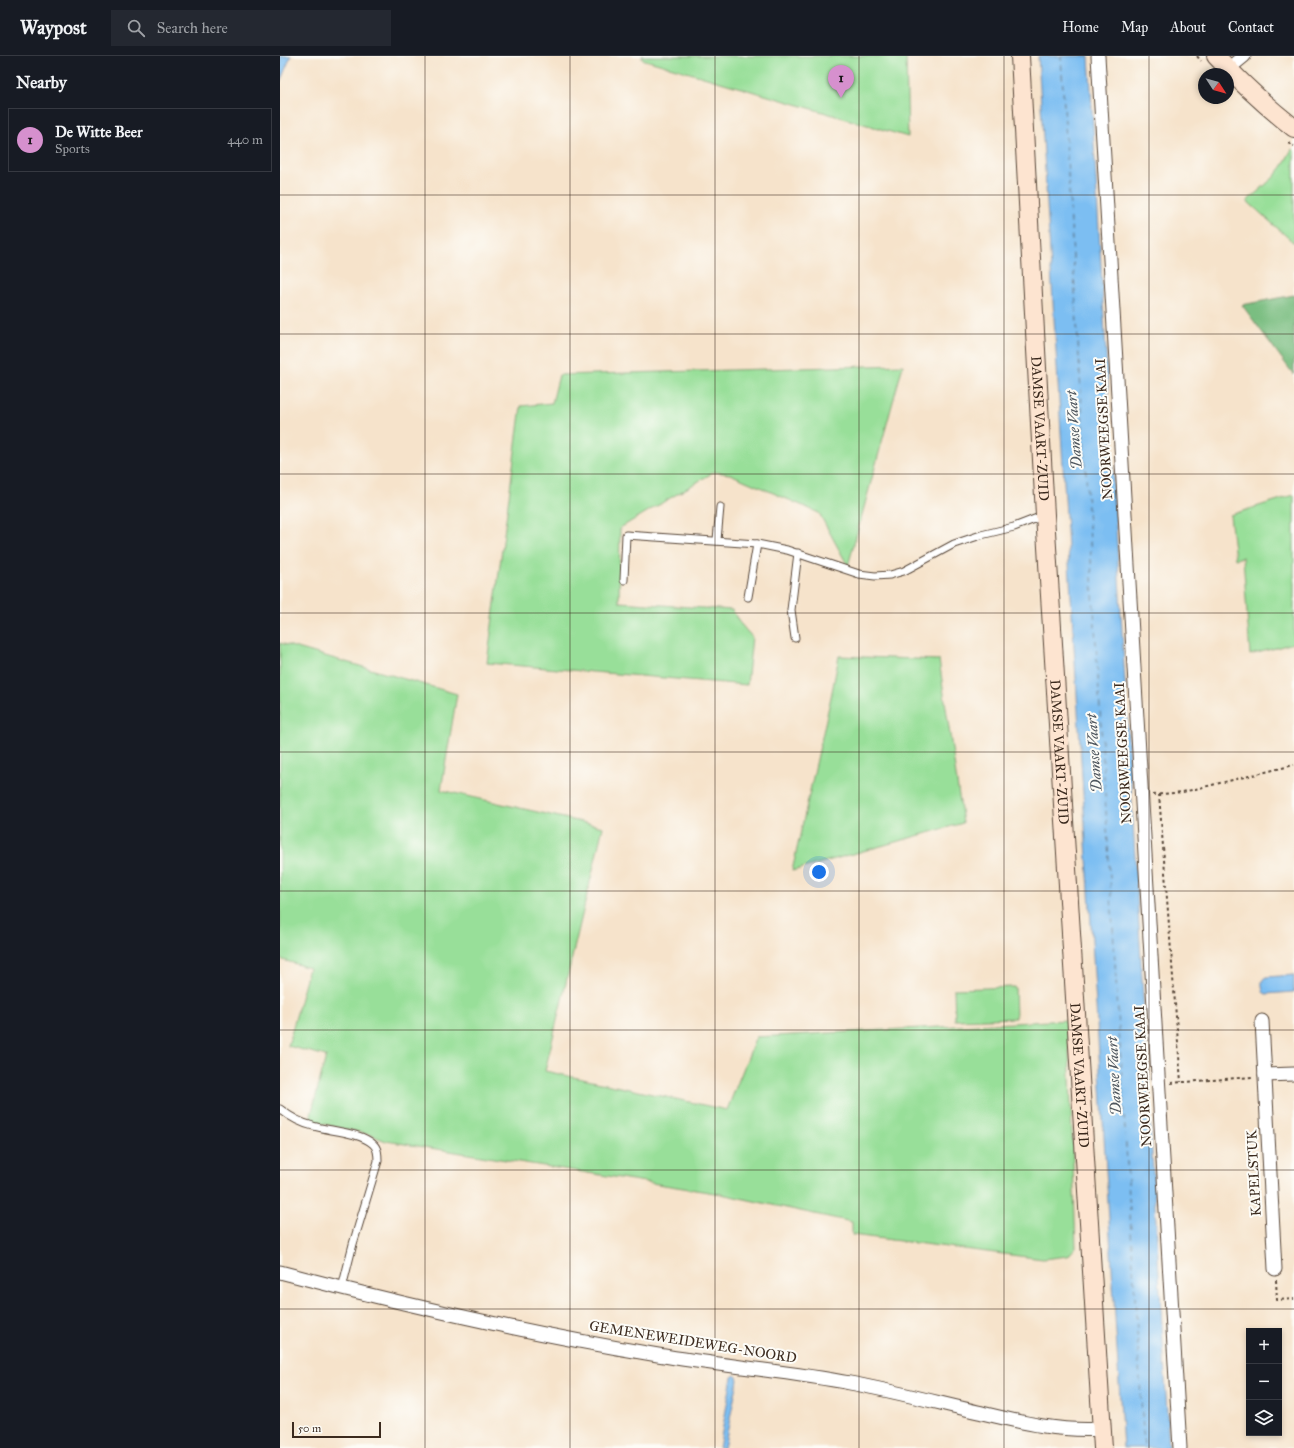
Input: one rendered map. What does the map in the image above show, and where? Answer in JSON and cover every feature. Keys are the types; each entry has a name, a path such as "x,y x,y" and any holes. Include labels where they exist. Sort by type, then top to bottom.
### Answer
{"street":[{"name":"DAMSE VAART-ZUID","path":"1020,56 1045,515 1103,1448"},
{"name":"NOORWEEGSE KAAI","path":"1098,56 1180,1448"},
{"path":"1216,56 1227,68"},
{"path":"1229,68 1244,56"},
{"path":"1234,75 1267,107 1294,128"},
{"name":"KAPELSTUK","path":"1262,1020 1276,1269"},
{"path":"1265,1076 1294,1074"},
{"name":"GEMENEWEIDEWEG-NOORD","path":"280,1272 470,1319 658,1356 849,1382 1052,1428 1080,1431 1102,1429"}],"lane":[{"path":"717,540 720,507"},
{"path":"624,580 626,535 717,540 757,544 798,553 860,574 875,576 890,575 904,571 954,544 981,535 1014,527 1045,515"},
{"path":"748,597 757,544"},
{"path":"795,638 791,610 798,553"},
{"path":"280,1109 290,1117 301,1122 358,1136 368,1140 375,1145 378,1152 378,1161 353,1244 342,1288"}],"path":[{"path":"1265,1076 1181,1082 1159,794 1183,792 1294,765"},
{"path":"1276,1269 1277,1300 1294,1299"}],"green space":[{"path":"642,56 906,56 908,137 642,59"},
{"path":"1292,149 1294,151 1294,243 1247,201 1273,178 1282,167"},
{"path":"1294,295 1294,375 1242,305"},
{"path":"903,365 848,566 819,513 730,474 714,472 620,528 619,602 732,610 739,622 752,637 747,685 487,663 521,406 552,403 559,375"},
{"path":"1294,495 1294,643 1250,655 1243,557 1235,559 1230,515"},
{"path":"280,643 457,694 441,790 603,827 545,1071 727,1110 756,1037 1068,1020 1076,1247 1068,1256 1043,1259 852,1235 852,1222 721,1194 386,1141 371,1135 315,1122 310,1119 326,1056 288,1046 309,968 280,959"},
{"path":"839,656 939,660 963,823 792,871 831,697"},
{"path":"1015,987 1016,1018 955,1020 954,989"}],"water":[{"path":"280,56 291,56 280,82"},
{"name":"Damse Vaart","path":"1038,56 1089,56 1169,1448 1123,1448"},
{"path":"1294,975 1294,992 1266,994 1263,992 1262,981 1264,978"},
{"path":"735,1375 738,1380 724,1448 719,1448 732,1377"}],"ferry route":[{"path":"1061,56 1144,1448"}],"place":[{"name":"De Witte Beer","path":"841,98"}]}
